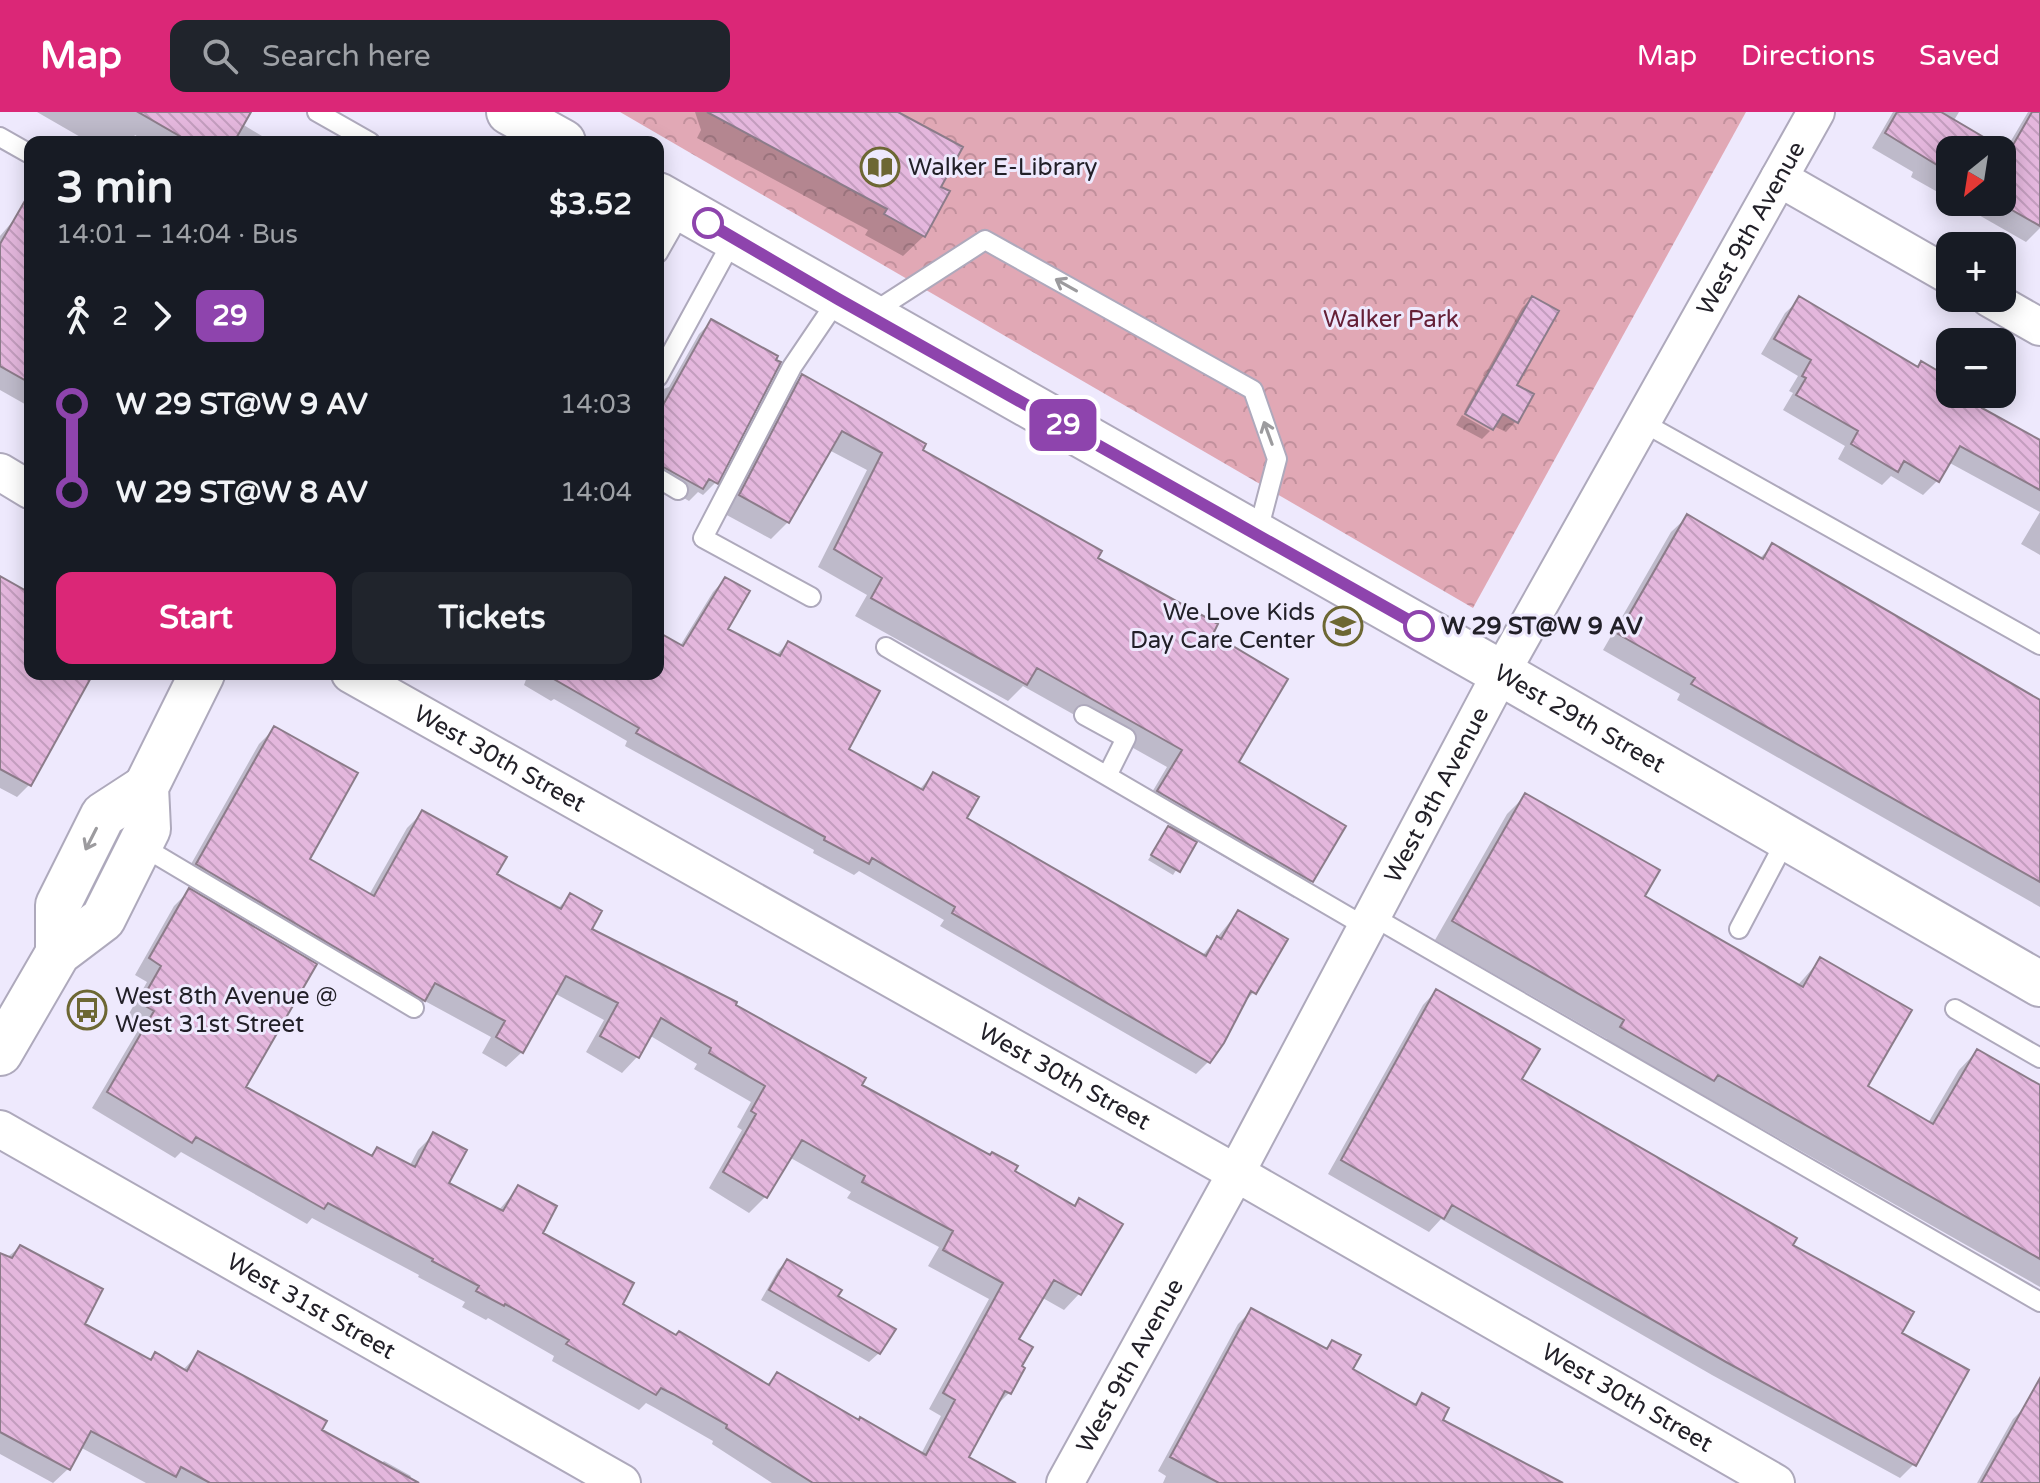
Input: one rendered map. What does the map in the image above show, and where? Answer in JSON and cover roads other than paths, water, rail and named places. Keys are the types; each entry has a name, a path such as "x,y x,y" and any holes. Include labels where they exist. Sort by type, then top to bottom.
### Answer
{"street":[{"path":"491,136 506,112 552,136"},
{"name":"West 9th Avenue","path":"1065,1483 1236,1173 1501,673 1816,112"},
{"path":"1779,178 1936,268"},
{"name":"West 29th Street","path":"671,202 1501,673 2040,984"},
{"path":"2014,312 2040,327"},
{"path":"0,472 24,486"},
{"path":"0,1053 58,953 103,919 148,829 146,787 199,680"},
{"name":"West 30th Street","path":"361,680 1236,1173 1776,1483"},
{"path":"58,953 58,905 103,815 146,787"},
{"name":"West 31st Street","path":"0,1129 622,1483"}],"lane":[{"path":"317,112 359,136"},
{"path":"0,137 24,151"},
{"path":"664,229 671,202"},
{"path":"664,366 734,238"},
{"path":"811,597 703,538 792,367 853,307 985,240 1253,390 1277,459 1257,535"},
{"path":"1642,422 2040,645"},
{"path":"664,482 678,490"},
{"path":"886,647 1107,776 2040,1302"},
{"path":"1084,715 1126,738 1107,776"},
{"path":"1739,929 1787,838"},
{"path":"140,845 414,1008"},
{"path":"1955,1009 2040,1058"}],"place":[{"name":"Walker E-Library","path":"880,167"},
{"name":"We Love Kids Day Care Center","path":"1343,626"},
{"name":"W 29 ST@W 9 AV","path":"1419,626"},
{"name":"West 8th Avenue @ West 31st Street","path":"87,1010"}],"park label":[{"name":"Walker Park","path":"1391,319"}]}
